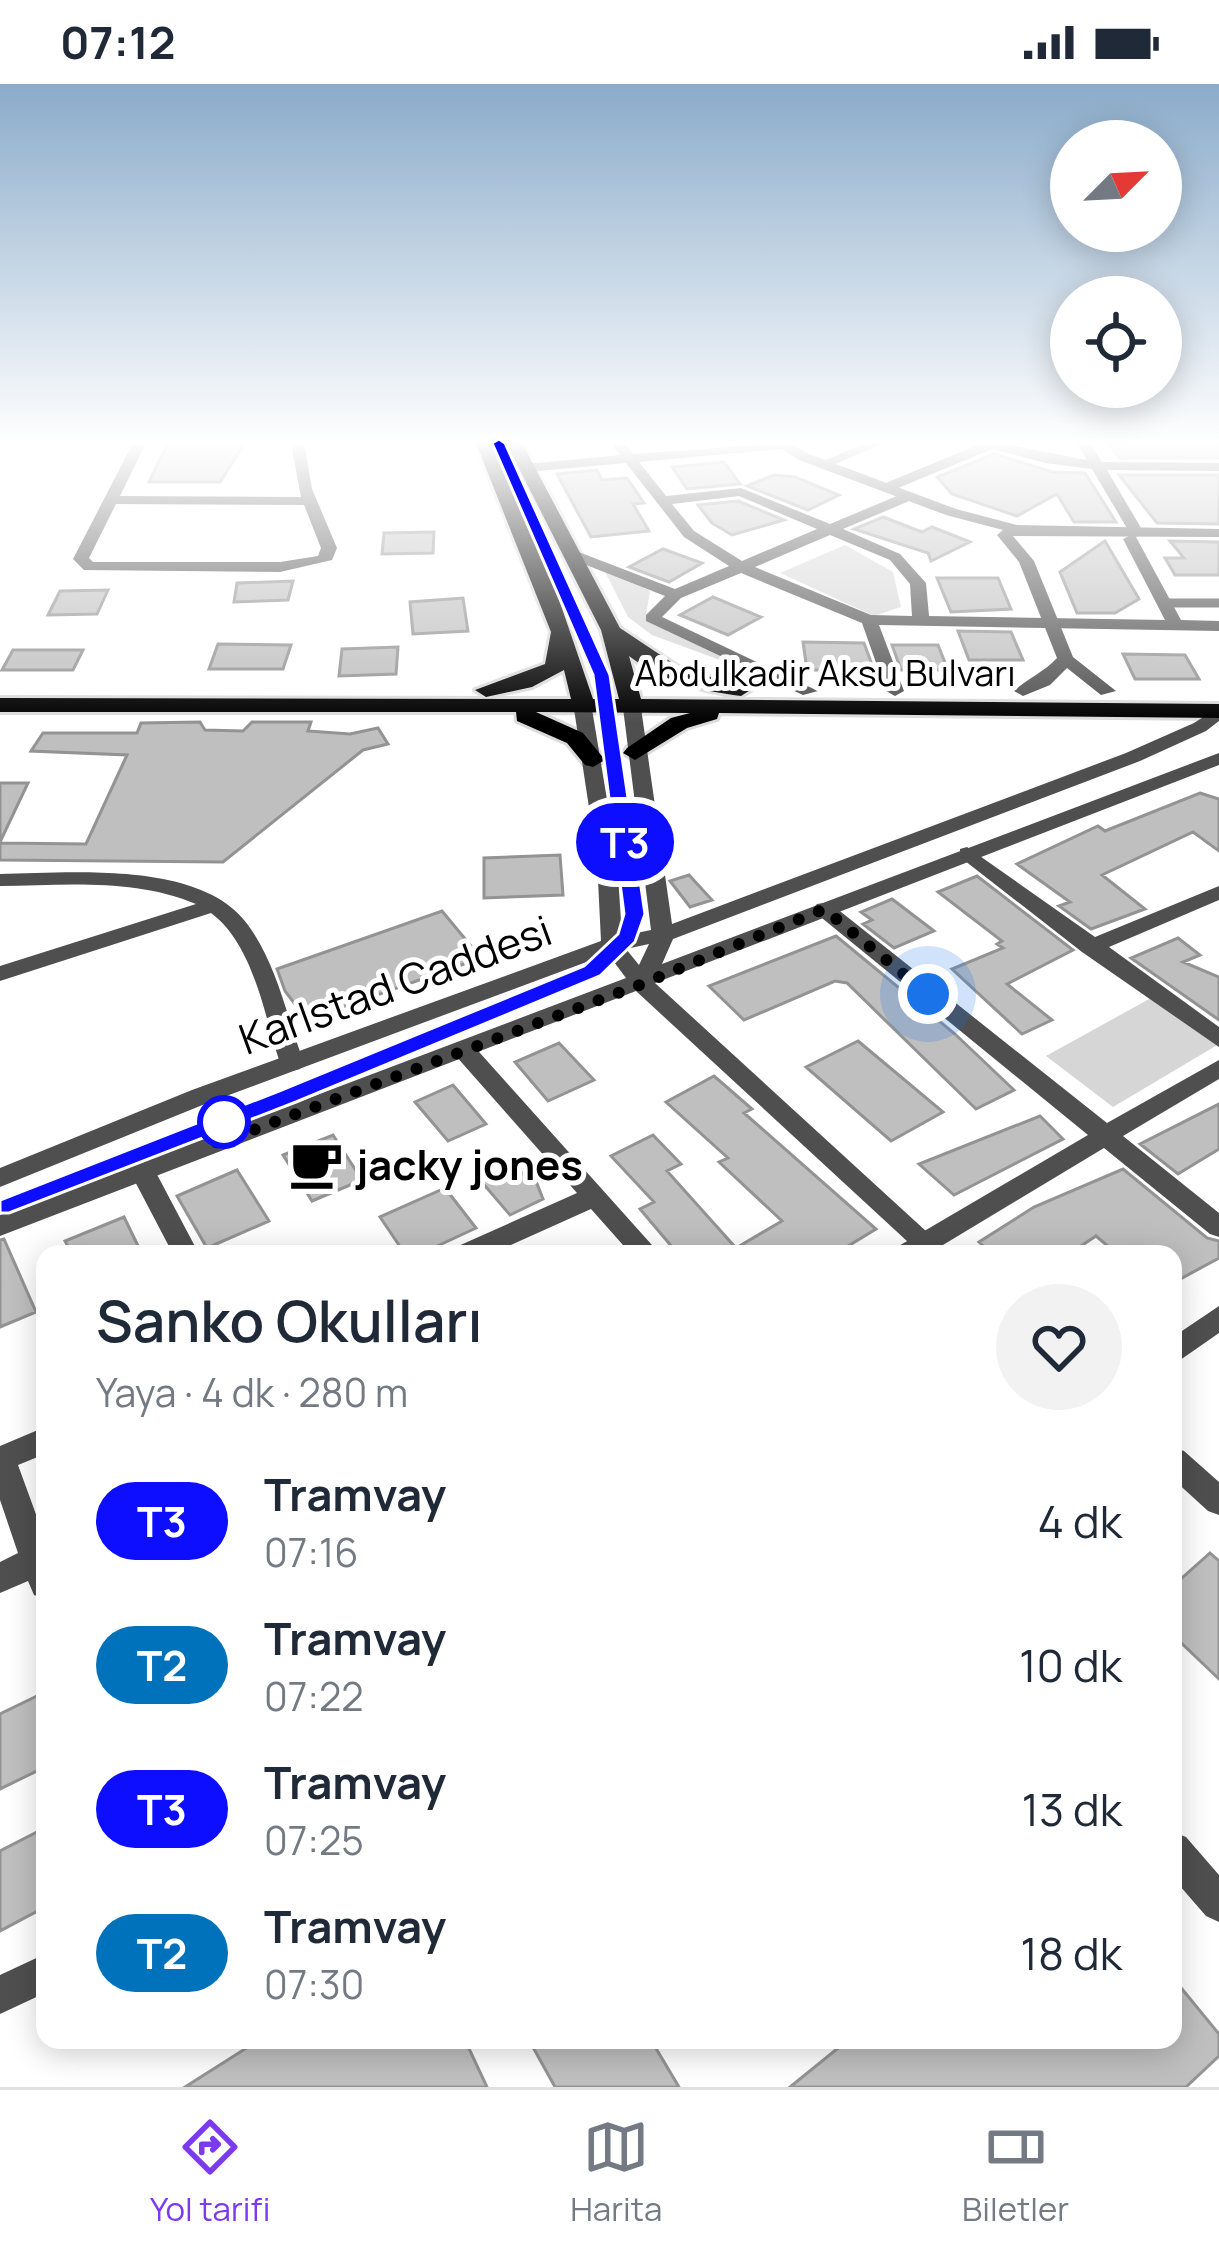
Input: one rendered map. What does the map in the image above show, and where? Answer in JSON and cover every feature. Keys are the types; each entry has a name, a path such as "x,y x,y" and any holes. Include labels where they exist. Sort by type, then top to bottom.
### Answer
{"main road":[{"path":"522,536 583,700"},
{"path":"563,536 611,630 630,700"},
{"path":"482,699 555,667 559,629"},
{"path":"611,630 651,666 672,676 756,698"},
{"name":"Abdulkadir Aksu Bulvarı","path":"0,688 482,699 756,698 1219,712"},
{"name":"Abdulkadir Aksu Bulvarı","path":"756,698 809,691 1219,694"},
{"path":"635,753 679,723 756,698"},
{"path":"482,699 554,726 575,738 593,760"},
{"name":"Abdulkadir Aksu Bulvarı","path":"0,705 482,699"}],"street":[{"path":"91,536 81,559 89,567 114,571 280,567 324,560 329,548 324,536"},
{"path":"693,536 740,566 869,620 1219,626"},
{"path":"809,691 652,618 675,595 816,536"},
{"path":"846,536 910,567 918,583 921,621"},
{"path":"1023,536 1026,560 1066,659 1106,691"},
{"path":"1023,536 1026,560"},
{"path":"1134,536 1177,626"},
{"path":"1174,536 1219,537"},
{"path":"572,554 675,595"},
{"path":"869,620 895,691"},
{"path":"1023,691 1044,681 1066,659"},
{"path":"583,700 612,945 642,984 918,1245"},
{"path":"630,700 663,936 642,984"},
{"name":"Karlstad Caddesi","path":"0,1178 292,1063 612,945 663,936 1133,757 1219,712"},
{"name":"Karlstad Caddesi","path":"0,1226 642,984 967,853 1217,762"},
{"path":"967,853 1219,1039"},
{"path":"0,880 168,886 231,917 244,938 292,1063"},
{"path":"1090,947 1219,892"},
{"path":"0,974 211,906"},
{"path":"824,909 1219,1227"},
{"path":"463,1048 639,1245"},
{"path":"931,1245 1103,1134 1219,1068"},
{"path":"142,1172 181,1245"},
{"path":"485,1245 596,1196"},
{"path":"1182,1346 1219,1316"},
{"path":"36,1444 1,1459 36,1558"},
{"path":"1182,1468 1219,1501"},
{"path":"0,1578 36,1573"},
{"path":"1182,1860 1219,1903"},
{"path":"0,1995 36,1977"}],"lane":[{"path":"1165,603 1219,603"}],"shaded area":[{"path":"845,545 893,572 901,607 874,616 780,573"},
{"path":"602,566 650,591 646,615 652,621 766,677 652,635 628,617"},
{"path":"1151,998 1219,1044 1113,1107 1046,1056"}],"building":[{"path":"384,536 434,536 433,553 382,554"},
{"path":"877,536 956,536 970,542 931,561 928,553"},
{"path":"1105,541 1139,599 1115,613 1077,613 1060,572"},
{"path":"1170,541 1219,542 1219,575 1175,575 1165,558 1184,558"},
{"path":"663,549 702,563 669,582 629,567"},
{"path":"937,578 998,578 1011,609 951,612"},
{"path":"293,581 288,600 234,602 237,583"},
{"path":"108,590 97,614 48,615 60,591"},
{"path":"713,597 761,617 728,635 680,615"},
{"path":"463,598 468,631 413,634 410,602"},
{"path":"958,631 1011,632 1023,660 969,660"},
{"path":"803,642 864,643 874,670 807,670"},
{"path":"218,644 291,645 283,669 209,669"},
{"path":"892,645 938,645 948,670 901,670"},
{"path":"398,647 396,674 339,676 342,649"},
{"path":"13,650 83,650 73,670 2,670"},
{"path":"1123,654 1185,655 1199,679 1135,679"},
{"path":"200,722 205,730 243,731 252,722 311,722 308,731 350,734 378,728 388,744 363,750 223,862 0,860 0,843 86,844 127,755 31,751 43,733 137,733 141,723"},
{"path":"0,783 28,783 0,842"},
{"path":"1200,793 1219,799 1219,851 1193,832 1102,875 1145,909 1091,929 1059,906 1070,902 1017,864 1098,826 1105,831"},
{"path":"560,855 563,895 484,898 484,858"},
{"path":"689,875 712,900 690,907 670,881"},
{"path":"977,876 1073,950 1007,984 1052,1020 1022,1034 952,969 1003,948 997,944 1002,941 938,892"},
{"path":"892,899 934,931 894,948 863,924 872,920 861,912"},
{"path":"442,911 481,958 307,1020 285,991 277,969"},
{"path":"836,936 955,1034 1014,1090 976,1109 847,983 835,981 744,1020 709,986"},
{"path":"1178,938 1200,955 1183,962 1219,977 1219,1020 1131,958"},
{"path":"858,1041 943,1112 891,1141 806,1067"},
{"path":"559,1043 594,1080 548,1101 515,1062"},
{"path":"714,1076 752,1109 744,1113 876,1229 850,1245 741,1245 782,1221 719,1162 728,1158 666,1102"},
{"path":"453,1085 486,1124 448,1141 415,1102"},
{"path":"1219,1104 1219,1149 1178,1174 1140,1144"},
{"path":"1040,1116 1063,1139 954,1195 919,1164"},
{"path":"333,1135 362,1180 312,1201 283,1155"},
{"path":"653,1135 681,1164 667,1171 733,1245 670,1245 640,1209 654,1202 611,1156"},
{"path":"514,1164 525,1176 534,1176 543,1199 510,1215 480,1180"},
{"path":"1123,1169 1207,1238 1219,1241 1219,1258 1182,1278 1182,1245 1106,1245 1096,1236 1082,1245 979,1242 1034,1207"},
{"path":"237,1170 269,1221 205,1245 177,1196"},
{"path":"445,1188 476,1228 439,1245 399,1245 380,1217"},
{"path":"124,1217 138,1245 67,1245 65,1241"},
{"path":"4,1239 36,1312 0,1327 0,1240"},
{"path":"1210,1553 1219,1561 1219,1679 1182,1644 1182,1578"},
{"path":"36,1696 36,1771 0,1789 0,1714"},
{"path":"36,1833 36,1912 0,1931 0,1851"},
{"path":"1182,1989 1219,2034 1219,2056 1186,2087 790,2087 837,2049 1182,2049"},
{"path":"245,2049 469,2049 487,2087 185,2087"},
{"path":"534,2049 656,2049 679,2087 555,2087"}],"tram line":[{"path":"0,1207 592,971 624,943 635,914 601,675 540,536"},
{"name":"T3","path":"0,1207 288,1096 592,971 613,956 628,937 635,914 601,675 540,536"}],"place":[{"name":"jacky jones","path":"316,1164"}],"route":[{"path":"224,1122 216,1144 642,984 824,909 928,994"}]}
